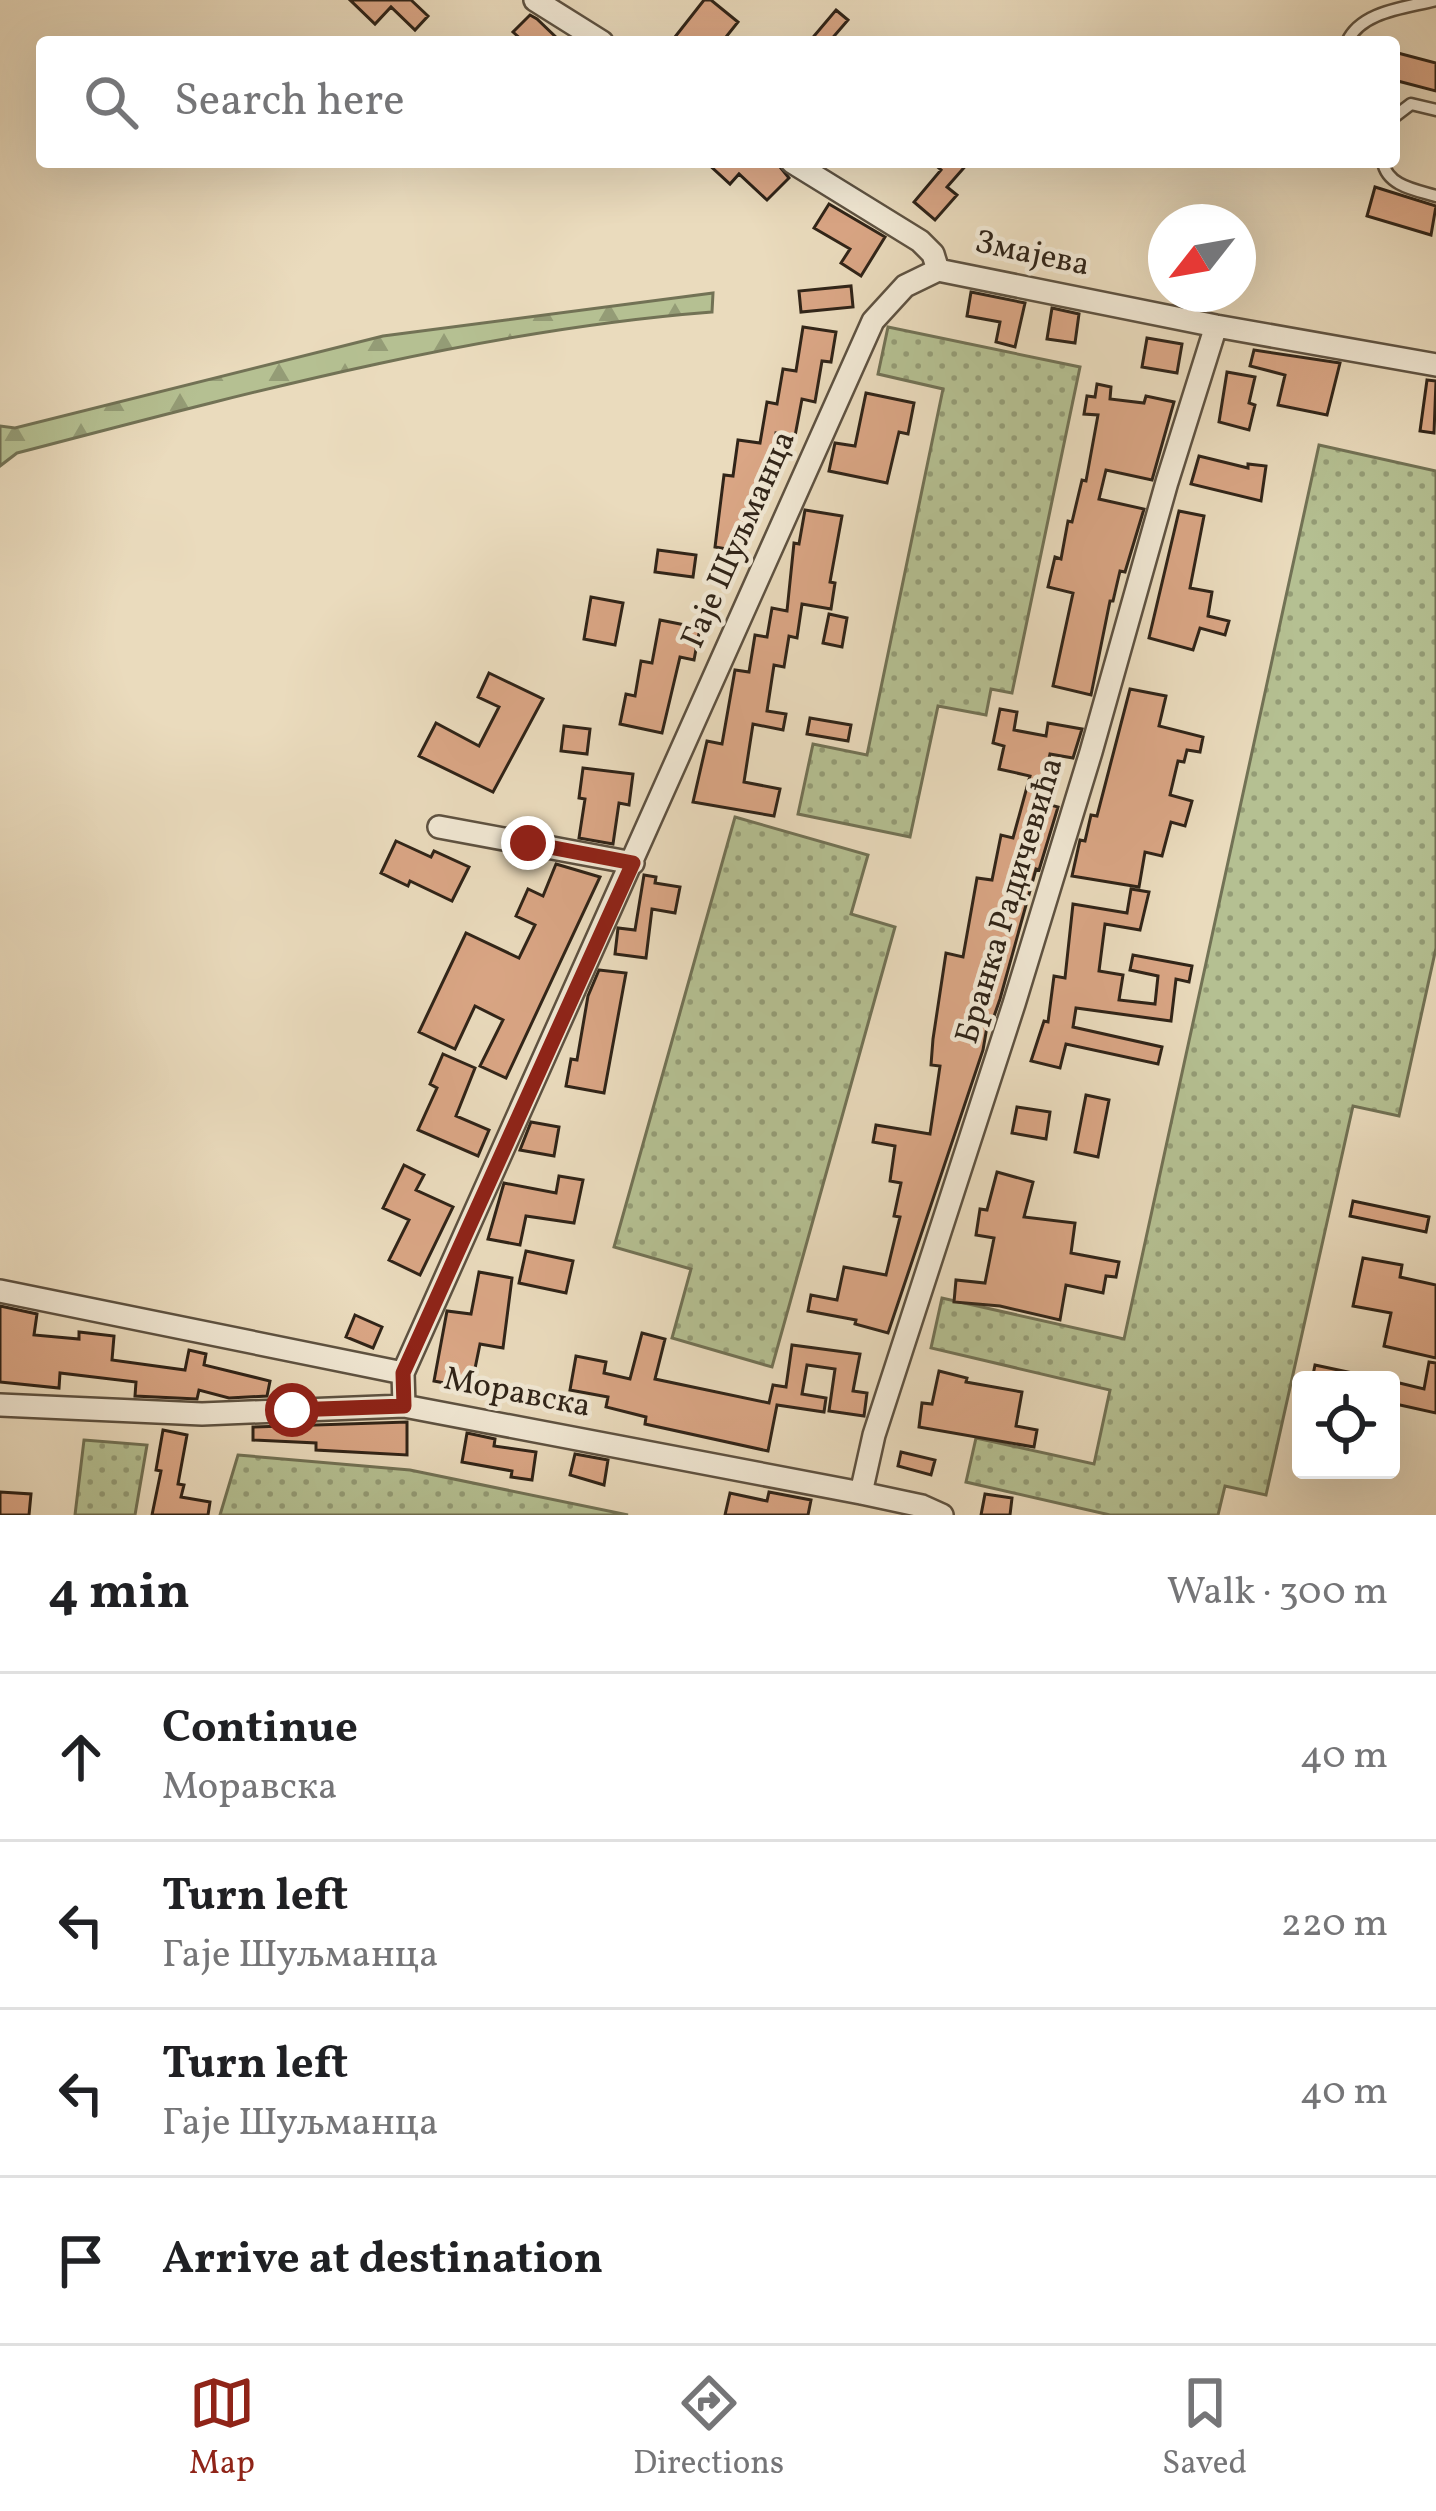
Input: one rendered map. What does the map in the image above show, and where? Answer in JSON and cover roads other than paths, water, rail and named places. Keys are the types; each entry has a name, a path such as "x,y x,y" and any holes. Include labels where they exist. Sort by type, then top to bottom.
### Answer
{"street":[{"path":"535,0 592,36"},
{"name":"Змајева","path":"802,168 920,241 933,254 938,270 1436,365"},
{"name":"Гаје Шуљманца","path":"404,1406 403,1373 872,321 890,298 923,274 938,270"},
{"name":"Бранка Радичевића","path":"861,1493 874,1435 1084,775 1216,326"},
{"path":"439,827 633,863"},
{"path":"0,1291 403,1373"},
{"name":"Моравска","path":"0,1405 202,1414 404,1406 861,1493 942,1515"}],"lane":[{"path":"1348,36 1368,18 1436,0"},
{"path":"1400,112 1411,104 1436,110"},
{"path":"1384,168 1396,183 1436,196"}]}
